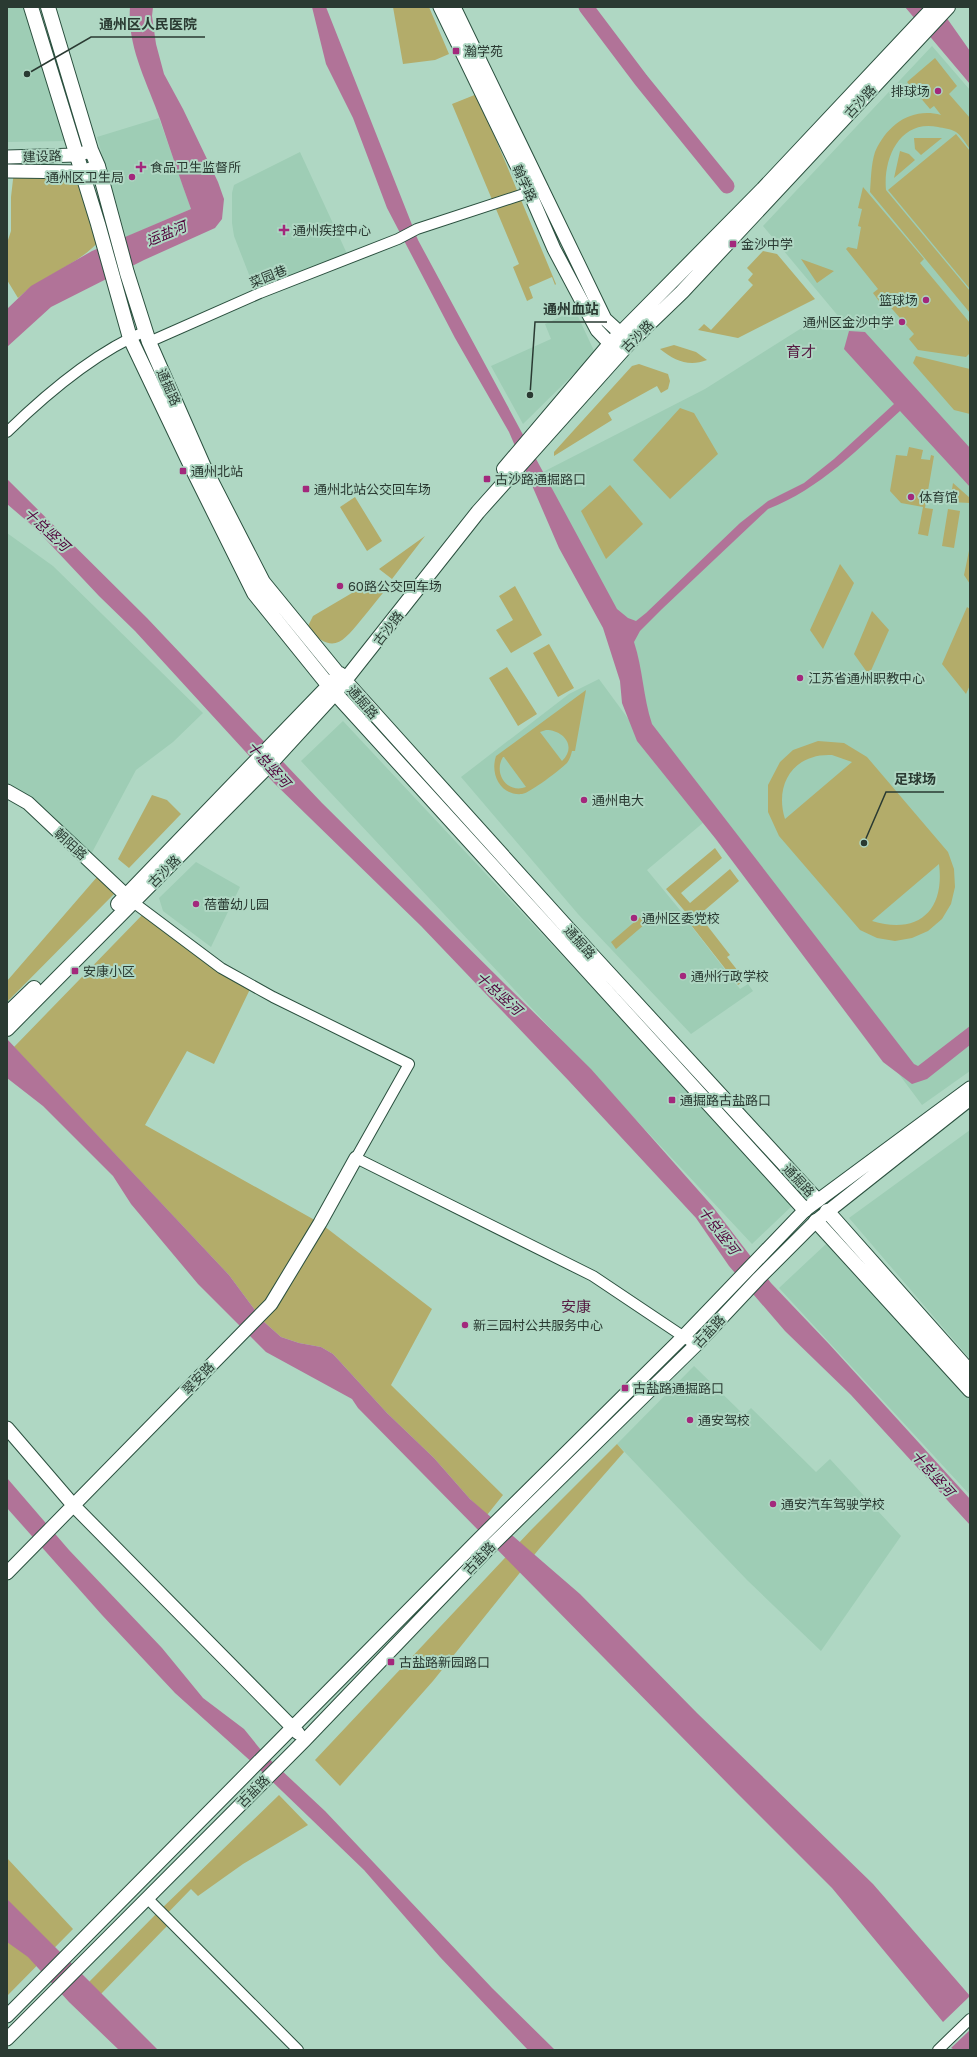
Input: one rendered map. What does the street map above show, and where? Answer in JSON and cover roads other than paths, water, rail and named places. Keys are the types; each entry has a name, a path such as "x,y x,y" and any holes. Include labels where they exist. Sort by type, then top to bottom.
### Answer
{"main road":[{"path":"31,7 82,172"},
{"path":"48,7 91,150 98,166"},
{"name":"古沙路","path":"7,1029 129,899 332,690 466,514 625,338 763,190 913,36 943,8"},
{"name":"古沙路","path":"625,338 682,292 913,36"},
{"name":"通掘路","path":"98,166 118,234 127,272 148,337 204,467 263,582 342,678 586,948 817,1200"},
{"name":"通掘路","path":"82,172 130,338 254,593 332,690 805,1210"},
{"name":"古沙路","path":"7,1014 129,899"},
{"path":"827,1211 970,1372"},
{"path":"816,1221 970,1390"}],"street":[{"name":"翰学路","path":"440,7 530,192 554,249 597,330 615,349"},
{"name":"翰学路","path":"454,7 605,318 625,338"},
{"name":"建设路","path":"7,157 76,154 91,150"},
{"name":"建设路","path":"7,171 82,172 98,166"},
{"name":"菜园巷","path":"7,432 31,409 89,364 130,338 148,337 398,239 417,230 530,192"},
{"name":"朝阳路","path":"7,791 28,803 129,899"},
{"path":"129,899 221,968 273,997 409,1064 356,1158 593,1276 684,1336 696,1346"},
{"name":"古盐路","path":"507,1521 805,1210 970,1088"},
{"name":"古盐路","path":"7,2016 293,1728 507,1521 696,1346 743,1294 816,1221 970,1099"},
{"name":"翠安路","path":"7,1573 271,1304 320,1224 356,1158"},
{"path":"817,1200 827,1211"},
{"path":"805,1210 816,1221"},
{"path":"7,1428 74,1506 293,1728 304,1741"},
{"name":"古盐路","path":"7,2039 48,1996 304,1741 482,1545"},
{"path":"146,1898 298,2050"},
{"path":"938,2050 970,2018"}],"water":[{"name":"运盐河","path":"130,7 153,7 152,16 156,44 164,74 183,109 218,182 224,199 222,219 215,228 144,260 51,307 7,347 7,309 31,286 92,251 191,209 160,119 139,64 132,36"},
{"path":"312,7 326,7 418,240 617,609 628,618 636,621 646,613 740,523 768,501 804,483 834,459 894,404 844,349 849,331 865,332 970,448 970,487 900,411 854,453 822,479 787,501 768,509 662,609 640,631 634,642 652,724 914,1064 918,1066 970,1026 970,1045 927,1079 912,1084 883,1062 715,838 637,741 622,703 620,681 603,628 559,548 509,432 455,338 387,208 353,118 326,64"},
{"path":"905,7 939,7 970,51 970,84"},
{"name":"十总竖河","path":"7,479 147,618 322,803 591,1069 713,1207 771,1283 829,1344 970,1499 970,1525 851,1395 785,1331 729,1266 696,1218 569,1081 421,926 274,783 135,631 99,596 35,528 7,504"},
{"path":"7,1039 229,1275 263,1321 281,1337 299,1343 321,1347 333,1354 387,1413 434,1458 470,1499 580,1594 697,1713 873,1884 970,1996 943,2022 832,1888 358,1408 352,1399 266,1352 198,1284 131,1204 113,1176 43,1106 7,1078"},
{"path":"7,1478 69,1550 162,1648 203,1698 244,1729 265,1755 325,1811 492,1988 555,2050 528,2050 440,1957 364,1870 255,1765 175,1693 102,1615 7,1508"},
{"path":"7,1899 158,2050 119,2050 69,2002 28,1957 7,1942"},
{"path":"970,2030 970,2050 955,2050 951,2048"}],"waterway":[{"path":"586,7 641,80 727,186"}],"place":[{"name":"瀚学苑","path":"456,51"},
{"name":"通州区人民医院","path":"27,74"},
{"name":"排球场","path":"938,91"},
{"name":"食品卫生监督所","path":"141,167"},
{"name":"通州区卫生局","path":"132,177"},
{"name":"通州疾控中心","path":"284,230"},
{"name":"金沙中学","path":"733,244"},
{"name":"篮球场","path":"926,300"},
{"name":"通州区金沙中学","path":"902,322"},
{"name":"通州血站","path":"530,395"},
{"name":"通州北站","path":"183,471"},
{"name":"古沙路通掘路口","path":"487,479"},
{"name":"通州北站公交回车场","path":"306,489"},
{"name":"体育馆","path":"911,497"},
{"name":"60路公交回车场","path":"340,586"},
{"name":"江苏省通州职教中心","path":"800,678"},
{"name":"通州电大","path":"584,800"},
{"name":"足球场","path":"864,843"},
{"name":"蓓蕾幼儿园","path":"196,904"},
{"name":"通州区委党校","path":"634,918"},
{"name":"安康小区","path":"75,971"},
{"name":"通州行政学校","path":"683,976"},
{"name":"通掘路古盐路口","path":"672,1100"},
{"name":"新三园村公共服务中心","path":"465,1325"},
{"name":"古盐路通掘路口","path":"625,1388"},
{"name":"通安驾校","path":"690,1420"},
{"name":"通安汽车驾驶学校","path":"773,1504"},
{"name":"古盐路新园路口","path":"391,1662"}],"district":[{"name":"育才","path":"801,351"},
{"name":"安康","path":"576,1306"}]}
